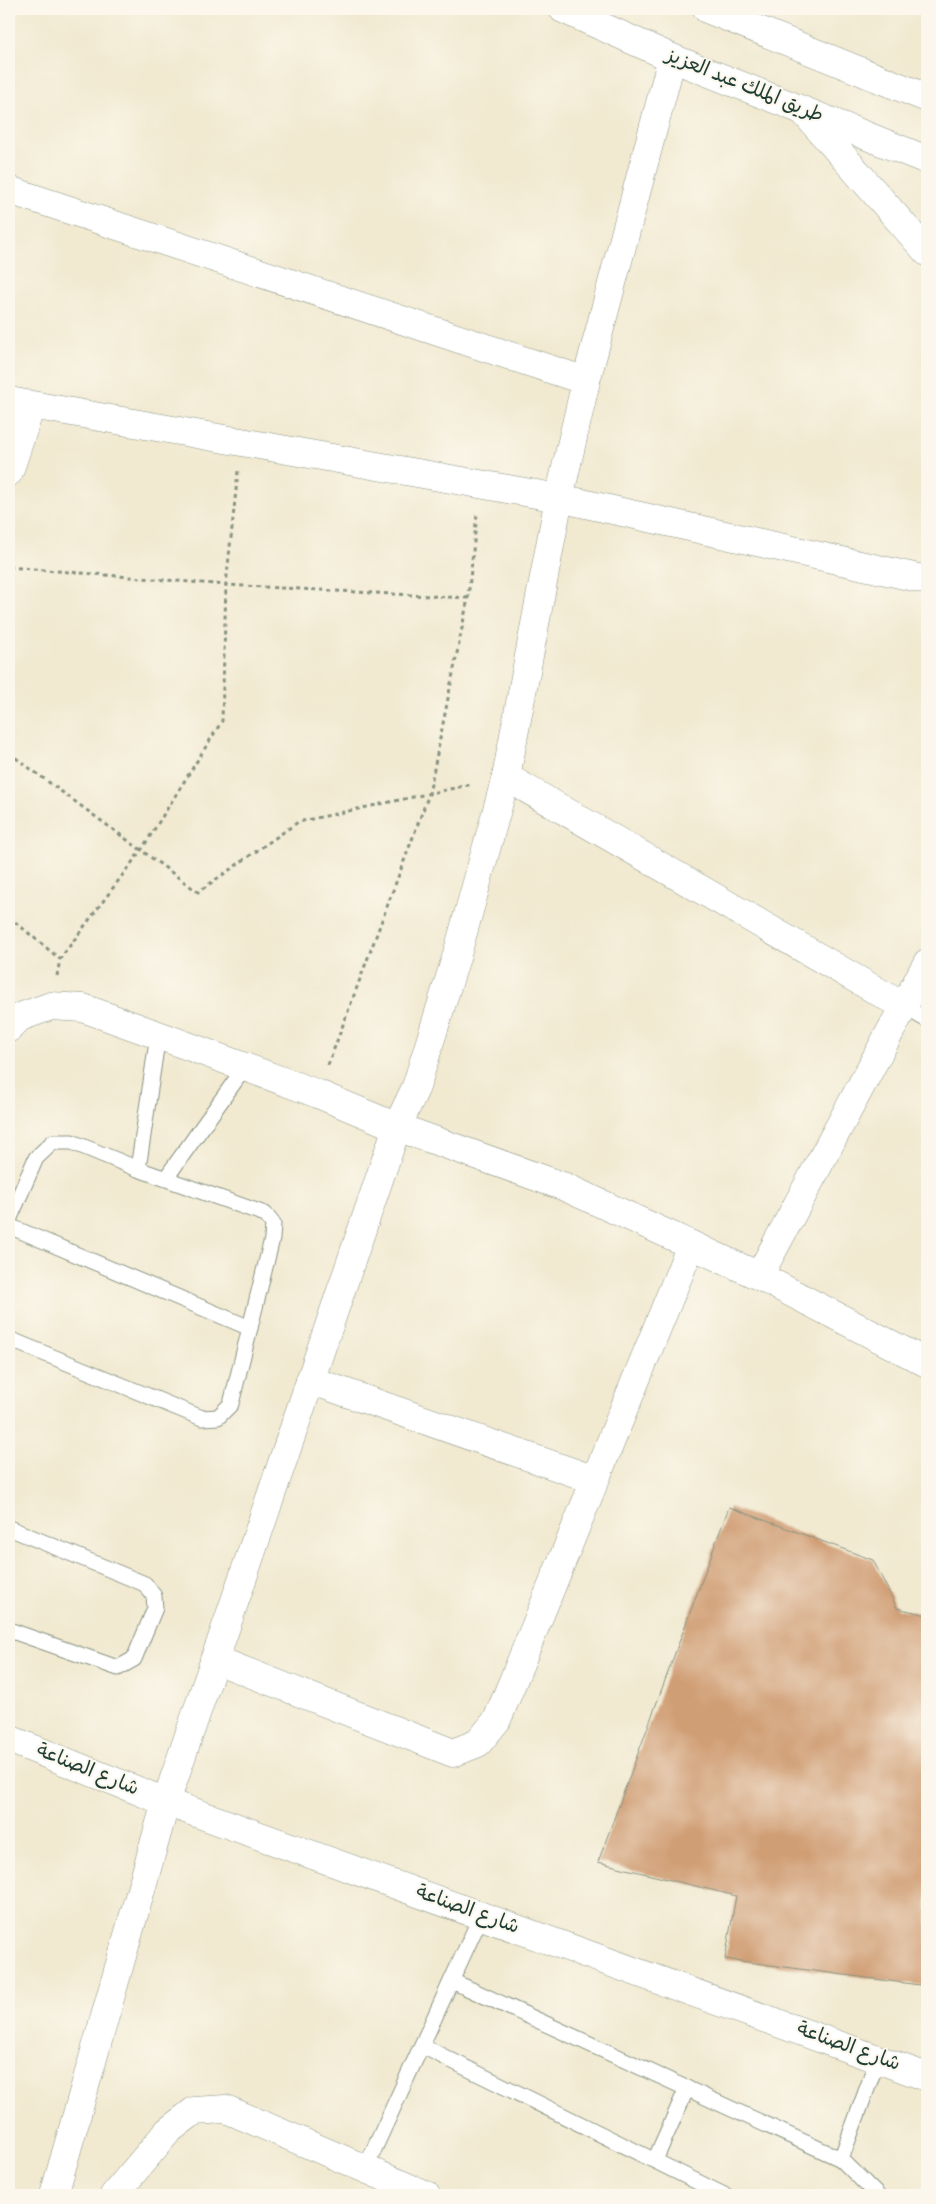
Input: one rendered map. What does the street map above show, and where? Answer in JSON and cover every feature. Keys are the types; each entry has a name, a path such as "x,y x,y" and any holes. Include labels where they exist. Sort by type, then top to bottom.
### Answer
{"main road":[{"name":"طريق الملك عبد العزيز","path":"563,9 672,58 927,160"},
{"path":"707,9 927,98"},
{"path":"54,2195 166,1802 397,1126 419,1078 458,951 506,777 559,498 586,382 672,58"},
{"path":"804,112 927,252"},
{"path":"9,190 586,382"},
{"path":"9,472 20,403 559,498 927,580"},
{"path":"506,777 903,1006"},
{"path":"760,1276 927,963"},
{"path":"9,1028 20,1017 51,1006 83,1008 158,1035 318,1094 397,1126 565,1187 760,1276 927,1363"},
{"path":"214,1659 453,1753 478,1744 497,1720 691,1244"},
{"path":"310,1380 595,1480"},
{"name":"شارع الصناعة","path":"9,1739 166,1802 927,2077"},
{"path":"114,2195 168,2131 194,2111 226,2109 426,2195"}],"lane":[{"path":"903,1006 927,1020"},
{"path":"138,1169 158,1035"},
{"path":"166,1178 245,1067"},
{"path":"9,1220 36,1158 53,1142 72,1142 138,1169 265,1214 273,1224 272,1239 231,1404 218,1417 202,1418 9,1339"},
{"path":"9,1226 250,1328"},
{"path":"9,1528 145,1584 154,1596 155,1608 134,1658 118,1668 9,1630"},
{"path":"365,2169 481,1916"},
{"path":"452,1981 841,2158 878,2195"},
{"path":"422,2046 724,2195"},
{"path":"841,2158 878,2059"},
{"path":"654,2160 687,2088"}],"path":[{"path":"51,1006 60,959 142,849 222,721 226,585 241,442"},
{"path":"318,1094 429,794 468,598 480,484"},
{"path":"9,567 226,585 468,598"},
{"path":"9,753 198,892 298,822 506,777"},
{"path":"9,917 60,959"}],"building":[{"path":"729,1507 873,1560 897,1608 927,1615 927,1986 725,1959 736,1896 598,1862"}]}
